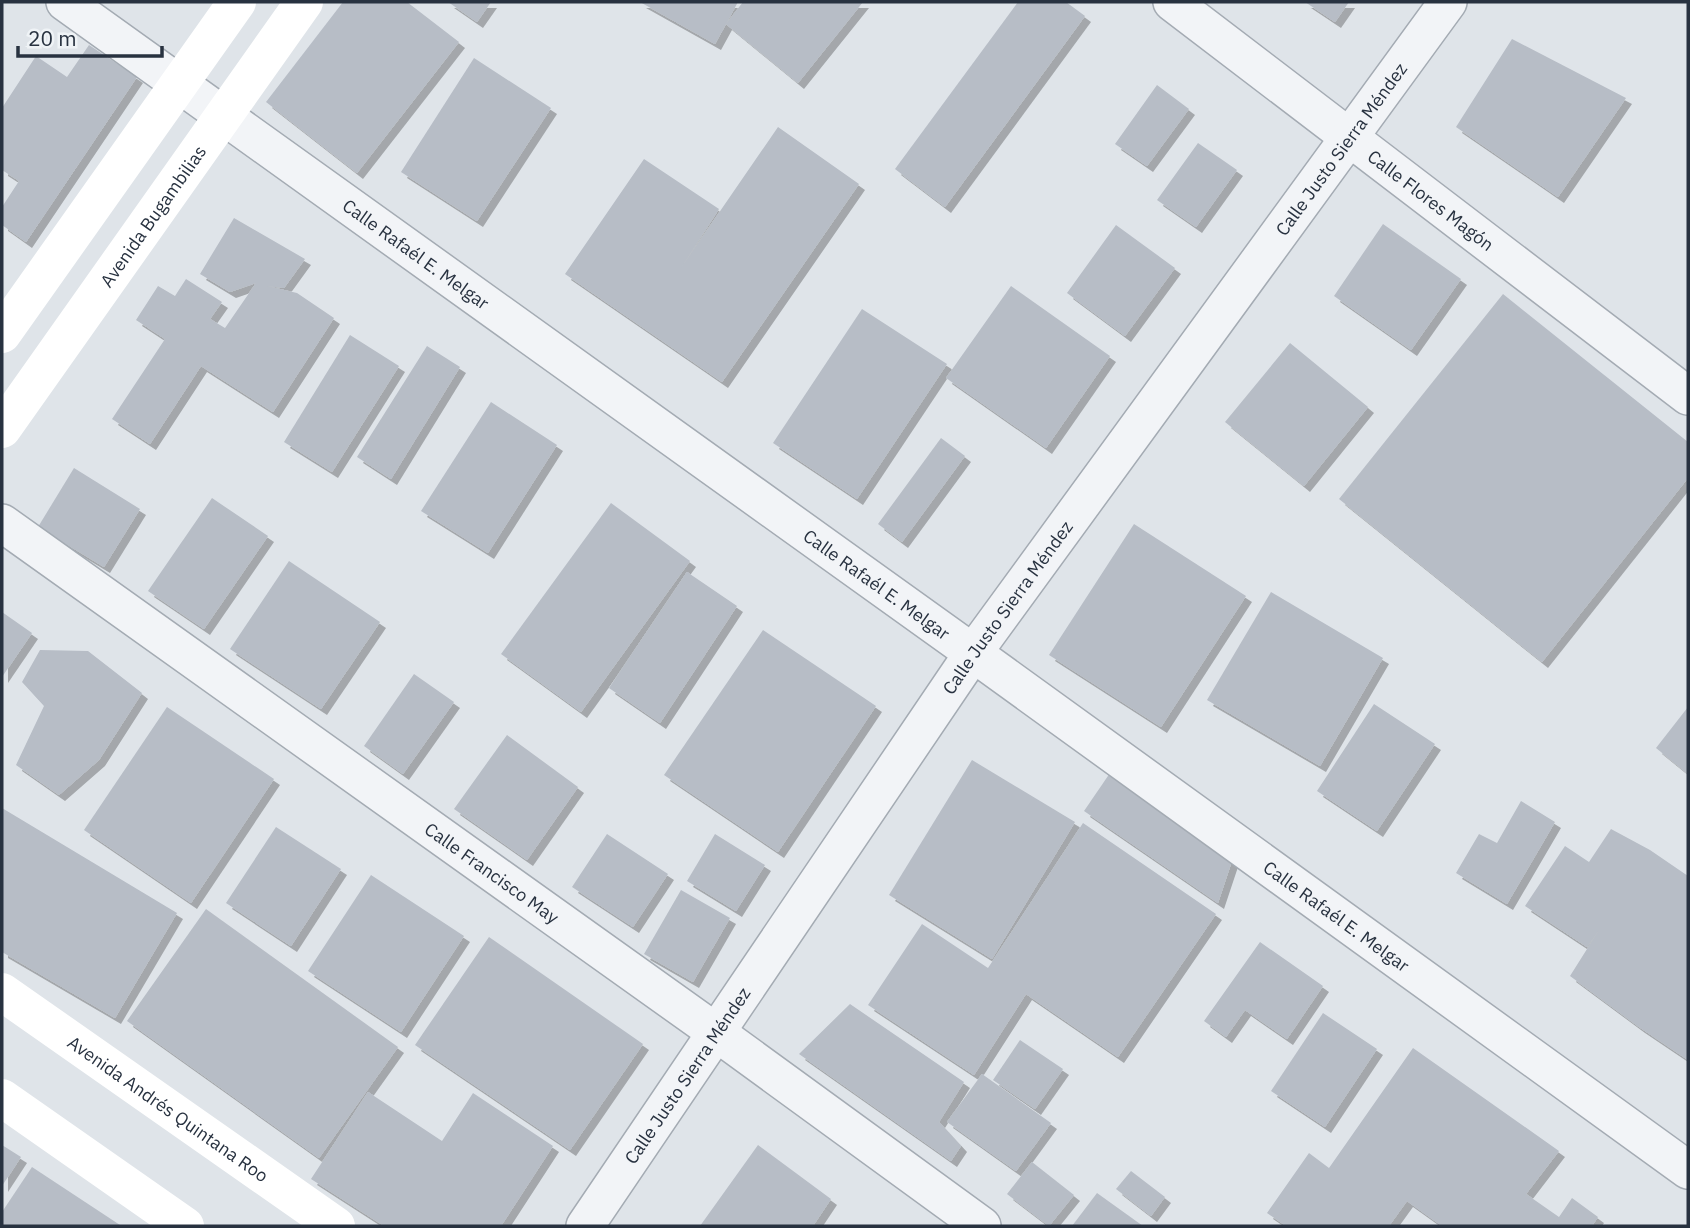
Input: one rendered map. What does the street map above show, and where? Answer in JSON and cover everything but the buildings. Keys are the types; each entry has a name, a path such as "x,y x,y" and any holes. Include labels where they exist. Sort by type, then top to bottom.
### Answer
{"main road":[{"path":"2,334 237,2"},
{"name":"Avenida Bugambilias","path":"2,429 304,2"},
{"name":"Avenida Andrés Quintana Roo","path":"2,992 336,1226"},
{"path":"2,1098 185,1226"}],"street":[{"name":"Calle Rafaél E. Melgar","path":"65,2 180,82 1688,1170"},
{"name":"Calle Flores Magón","path":"1172,2 1688,396"},
{"name":"Calle Justo Sierra Méndez","path":"584,1226 973,653 1448,2"},
{"name":"Calle Francisco May","path":"2,523 717,1033 982,1226"}]}
